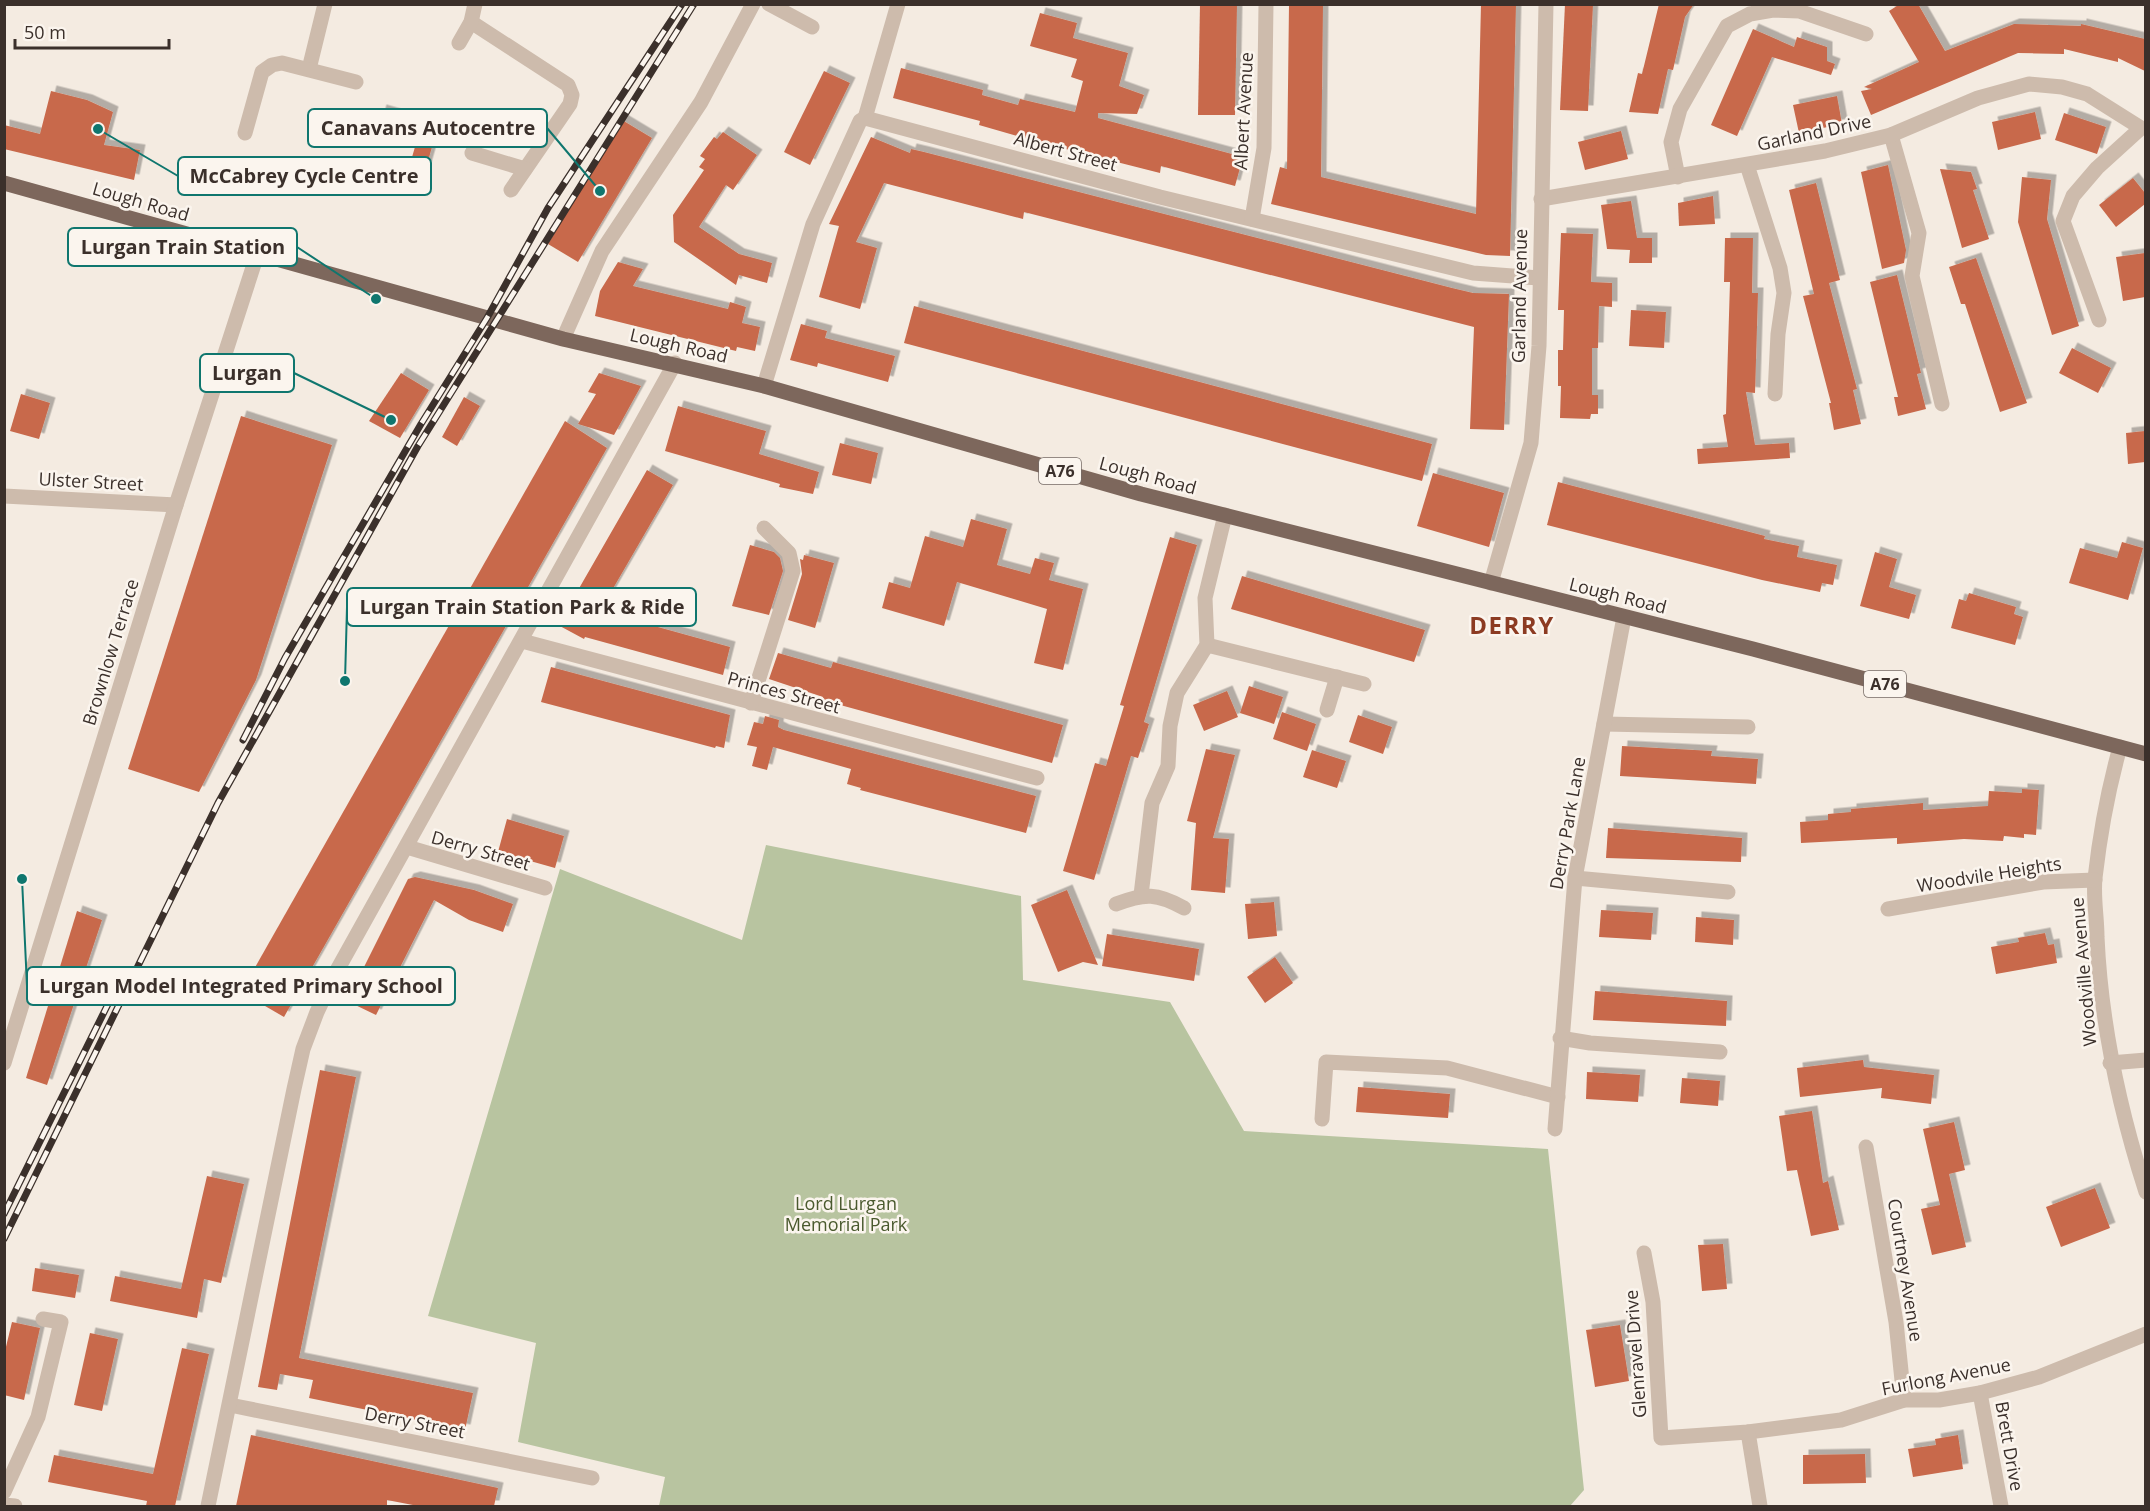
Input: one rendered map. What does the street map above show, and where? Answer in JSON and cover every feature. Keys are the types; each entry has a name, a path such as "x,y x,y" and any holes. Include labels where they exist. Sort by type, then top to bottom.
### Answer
{"main road":[{"name":"Lough Road","path":"4,183 563,339 675,363 764,386 1141,494 1624,616 2145,754"}],"street":[{"path":"309,69 326,4"},
{"path":"459,43 471,22 476,4"},
{"path":"563,339 602,251 701,102 753,4"},
{"path":"769,4 812,27"},
{"path":"764,386 813,224 860,121 865,118 898,4"},
{"name":"Albert Avenue","path":"1252,219 1264,148 1266,4"},
{"name":"Garland Avenue","path":"1491,583 1531,443 1539,346 1546,4"},
{"path":"1678,177 1671,142 1680,110 1727,26 1750,14 1773,10 1799,11 1866,34"},
{"path":"471,22 568,85 572,95 570,104 512,190"},
{"path":"245,133 262,72 272,65 282,63 356,82"},
{"name":"Garland Drive","path":"1541,199 1747,165 1891,135 1978,98 2029,84 2062,87 2087,94 2141,128 2097,168 2073,196 2063,221 2099,320"},
{"name":"Albert Street","path":"865,118 1252,219 1473,273 1539,278"},
{"path":"1891,135 1919,233 1912,276 1942,404"},
{"path":"472,153 525,169"},
{"path":"1747,165 1780,268 1784,293 1778,334 1775,394"},
{"name":"Brownlow Terrace","path":"4,1062 176,505 257,255"},
{"path":"208,1506 303,1049 316,1012 675,363"},
{"name":"Ulster Street","path":"4,496 176,505"},
{"path":"1141,895 1152,803 1168,766 1170,726 1177,693 1207,645 1205,598 1226,515"},
{"path":"752,703 793,571 789,553 764,528"},
{"name":"Derry Park Lane","path":"1555,1129 1560,1038 1575,878 1624,616"},
{"name":"Princes Street","path":"522,641 1036,778"},
{"path":"1207,645 1364,684"},
{"path":"1326,710 1336,677"},
{"path":"1604,724 1748,728"},
{"name":"Woodville Avenue","path":"2120,747 2110,783 2095,880 2099,964 2110,1063 2129,1141 2145,1192"},
{"name":"Derry Street","path":"407,847 545,888"},
{"path":"1575,878 1728,892"},
{"name":"Woodvile Heights","path":"1888,909 2043,882 2095,880"},
{"path":"1116,904 1141,895 1166,898 1184,908"},
{"path":"1560,1038 1590,1043 1720,1052"},
{"path":"2110,1063 2145,1060"},
{"path":"1322,1119 1326,1062 1447,1068 1558,1097"},
{"name":"Courtney Avenue","path":"1866,1148 1896,1322 1904,1400"},
{"name":"Glenravel Drive","path":"1644,1253 1653,1302 1661,1438 1748,1432"},
{"path":"4,1492 38,1417 61,1322 43,1319"},
{"name":"Furlong Avenue","path":"1748,1432 1841,1420 1904,1400 1939,1400 1980,1393 2038,1377 2145,1334"},
{"name":"Brett Drive","path":"1980,1393 2001,1506"},
{"name":"Derry Street","path":"230,1405 592,1478"},
{"path":"1748,1432 1760,1506"},
{"path":"4,1505 15,1506"}],"green space":[{"name":"Lord Lurgan Memorial Park","path":"766,845 1021,896 1023,980 1170,1002 1244,1131 1548,1149 1584,1490 1570,1506 659,1506 665,1477 518,1442 536,1343 428,1316 560,869 742,940"}],"building":[{"path":"1200,4 1237,4 1235,115 1198,115"},
{"path":"1289,4 1323,4 1321,177 1476,214 1481,4 1516,4 1510,256 1486,255 1271,204 1280,167 1287,169"},
{"path":"1565,4 1593,4 1588,111 1560,110"},
{"path":"1659,4 1694,4 1685,17 1673,70 1668,69 1658,114 1629,112 1638,73 1642,74"},
{"path":"1900,4 1918,4 1945,51 2014,24 2081,26 2081,24 2145,39 2145,71 2118,58 2118,62 2064,49 2064,54 2018,53 1871,115 1861,91 1872,89 1864,87 1919,62 1889,11"},
{"path":"1040,13 1077,23 1073,38 1128,53 1119,86 1144,95 1137,114 1098,113 1098,118 1243,157 1235,186 1161,166 1160,173 1038,142 979,125 980,121 893,98 901,68 983,90 982,95 1018,105 1020,99 1075,112 1083,81 1071,77 1077,59 1030,46"},
{"path":"1753,29 1794,47 1797,37 1827,47 1827,61 1835,64 1831,75 1772,57 1737,136 1711,125"},
{"path":"824,71 850,83 810,165 784,152"},
{"path":"51,91 87,100 113,112 104,145 140,150 134,180 4,149 4,125 40,134"},
{"path":"1837,96 1842,124 1799,133 1793,105"},
{"path":"381,110 438,126 424,175 408,171 417,140 376,129"},
{"path":"2035,112 2041,139 1998,150 1992,122"},
{"path":"2064,113 2106,127 2097,154 2055,140"},
{"path":"622,120 652,138 578,262 548,244"},
{"path":"1621,131 1628,159 1585,170 1578,142"},
{"path":"723,132 757,155 733,190 726,185 699,227 739,254 772,263 767,283 739,275 736,285 674,242 673,215 704,170 699,167 705,159 700,156 714,137 717,139"},
{"path":"871,137 910,153 911,149 924,152 1452,288 1473,293 1509,294 1504,430 1470,429 1474,327 1024,212 1023,219 884,183 856,242 877,248 860,309 819,297 839,226 829,224"},
{"path":"1888,165 1906,250 1904,263 1882,269 1861,172"},
{"path":"1940,169 1971,172 1977,189 1973,190 1989,239 1962,248"},
{"path":"2022,177 2051,180 2047,219 2079,326 2052,335 2018,222"},
{"path":"2133,178 2145,193 2145,204 2116,227 2099,205"},
{"path":"1816,183 1840,280 1829,283 1857,389 1853,390 1861,424 1834,430 1829,403 1831,403 1803,296 1814,294 1789,190"},
{"path":"1713,196 1715,224 1679,226 1678,203"},
{"path":"1631,201 1637,238 1652,238 1652,263 1629,263 1630,250 1607,249 1601,205"},
{"path":"1561,233 1593,234 1591,282 1612,283 1612,307 1599,306 1598,348 1592,348 1592,395 1598,395 1598,414 1591,414 1590,419 1560,418 1561,386 1558,386 1558,350 1563,350 1564,310 1558,310"},
{"path":"1725,238 1753,238 1752,293 1758,293 1755,393 1746,392 1755,445 1789,443 1790,458 1698,464 1697,449 1728,447 1723,415 1726,414 1730,282 1724,282"},
{"path":"2145,253 2145,297 2123,301 2116,257"},
{"path":"1976,258 2027,403 2000,412 1965,304 1961,304 1949,267"},
{"path":"618,262 643,269 633,286 728,309 730,302 746,307 742,323 760,327 755,351 737,347 736,351 595,316 600,291"},
{"path":"1897,275 1921,373 1917,374 1926,409 1898,416 1894,397 1898,397 1870,282"},
{"path":"914,306 1432,444 1422,481 904,343"},
{"path":"1631,310 1666,312 1664,348 1629,346"},
{"path":"801,324 827,331 825,338 895,356 888,382 818,363 817,367 790,360"},
{"path":"2072,348 2111,368 2098,393 2059,373"},
{"path":"401,373 429,390 400,438 369,421"},
{"path":"599,373 641,386 614,435 578,424 596,394 588,392"},
{"path":"21,394 50,403 39,439 10,431"},
{"path":"464,397 480,406 457,446 442,437"},
{"path":"678,406 766,431 759,454 819,472 813,494 779,487 780,484 665,451"},
{"path":"241,416 332,445 256,680 199,792 128,769"},
{"path":"565,421 607,448 284,1017 241,992"},
{"path":"2145,431 2145,462 2128,464 2126,433"},
{"path":"840,443 878,453 871,484 832,475"},
{"path":"647,470 673,485 600,611 730,647 723,675 585,637 584,639 558,625"},
{"path":"1433,473 1504,493 1489,547 1417,526"},
{"path":"1558,482 1765,536 1764,539 1799,546 1797,557 1837,565 1833,585 1822,583 1820,592 1762,580 1547,525"},
{"path":"971,519 1007,529 997,565 1030,574 1035,558 1054,563 1049,580 1083,589 1063,670 1034,663 1047,609 957,582 944,626 882,608 889,582 910,588 925,536 963,547"},
{"path":"1170,537 1197,545 1144,722 1149,724 1138,758 1131,756 1094,880 1063,871 1095,763 1106,766 1124,706 1120,705"},
{"path":"2122,542 2143,548 2128,600 2069,583 2080,548 2117,558"},
{"path":"750,545 774,552 780,558 783,571 769,615 732,606"},
{"path":"1875,552 1897,559 1889,587 1916,595 1909,619 1860,606"},
{"path":"804,555 834,563 815,628 788,620 802,574 800,559 803,560"},
{"path":"1242,576 1425,630 1414,662 1231,609"},
{"path":"1969,593 2016,607 2014,614 2023,617 2015,645 1951,628 1959,599 1966,601"},
{"path":"778,653 831,668 833,662 1063,725 1052,763 822,700 823,697 769,679"},
{"path":"551,667 730,715 724,748 716,746 715,748 541,702"},
{"path":"1249,686 1283,697 1274,724 1240,713"},
{"path":"1227,691 1238,717 1204,731 1193,705"},
{"path":"1282,712 1316,724 1307,751 1273,739"},
{"path":"1358,715 1392,727 1383,754 1349,742"},
{"path":"765,716 779,720 778,727 784,730 1036,796 1026,833 860,790 861,788 847,784 851,769 773,747 767,770 752,766 757,747 747,745 754,722 763,724"},
{"path":"1622,746 1712,751 1711,756 1758,759 1756,784 1620,776"},
{"path":"1206,749 1235,755 1213,838 1229,839 1225,893 1191,890 1196,823 1187,821"},
{"path":"1312,750 1346,761 1337,788 1303,777"},
{"path":"2022,789 2039,790 2036,835 2024,834 2024,838 2004,836 2003,841 1964,839 1897,844 1897,838 1801,843 1800,822 1828,820 1828,814 1851,812 1851,809 1923,803 1923,810 1988,806 1989,791 2022,793"},
{"path":"507,819 564,836 555,868 498,852"},
{"path":"1608,828 1742,838 1741,862 1606,858"},
{"path":"415,877 474,890 513,904 503,932 469,920 434,900 376,1015 347,1001 408,879"},
{"path":"1067,890 1098,965 1083,962 1058,972 1031,905"},
{"path":"1274,902 1277,936 1248,939 1245,904"},
{"path":"1601,910 1653,913 1651,940 1599,937"},
{"path":"77,911 102,920 47,1085 26,1078"},
{"path":"1696,917 1734,920 1733,945 1695,942"},
{"path":"2045,933 2048,945 2054,944 2057,963 1996,974 1991,947 2019,942 2018,938"},
{"path":"1107,934 1199,949 1194,981 1102,966"},
{"path":"1275,957 1293,983 1265,1003 1247,977"},
{"path":"1595,991 1727,1001 1726,1026 1593,1020"},
{"path":"1863,1060 1864,1067 1934,1075 1931,1104 1881,1098 1882,1088 1800,1097 1797,1068"},
{"path":"320,1070 356,1077 299,1358 473,1393 465,1430 309,1398 313,1380 280,1374 277,1390 258,1387"},
{"path":"1587,1072 1640,1075 1638,1102 1586,1099"},
{"path":"1682,1078 1720,1081 1718,1106 1680,1103"},
{"path":"1358,1087 1450,1094 1448,1118 1356,1112"},
{"path":"1812,1111 1823,1183 1828,1181 1839,1230 1811,1236 1797,1170 1787,1171 1779,1116"},
{"path":"1954,1122 1965,1170 1949,1174 1966,1247 1932,1255 1921,1209 1940,1205 1923,1129"},
{"path":"207,1176 244,1184 221,1283 204,1279 197,1318 110,1301 115,1276 181,1289"},
{"path":"2095,1188 2110,1228 2061,1247 2046,1207"},
{"path":"1723,1244 1727,1289 1702,1291 1698,1245"},
{"path":"35,1268 79,1275 75,1298 32,1291"},
{"path":"12,1322 40,1328 24,1400 4,1395 4,1355"},
{"path":"1620,1325 1629,1381 1595,1387 1586,1330"},
{"path":"90,1333 118,1339 102,1411 74,1405"},
{"path":"182,1348 209,1354 175,1506 146,1506 147,1501 48,1482 54,1455 153,1474"},
{"path":"251,1435 498,1488 494,1506 418,1506 387,1500 387,1506 236,1506"},
{"path":"1958,1435 1963,1469 1913,1477 1908,1449 1936,1445 1935,1439"},
{"path":"1865,1454 1866,1483 1803,1484 1803,1455"}],"railway":[{"path":"243,740 285,658 421,424 487,318 548,208 682,4"},
{"path":"4,1239 218,803 418,446 694,4"},
{"path":"4,1214 116,988"}],"place":[{"name":"McCabrey Cycle Centre","path":"98,129"},
{"name":"Canavans Autocentre","path":"600,191"},
{"name":"Lurgan Train Station","path":"376,299"},
{"name":"Lurgan","path":"391,420"},
{"name":"Lurgan Train Station Park & Ride","path":"345,681"},
{"name":"Lurgan Model Integrated Primary School","path":"22,879"}],"district":[{"name":"DERRY","path":"1512,624"}]}
